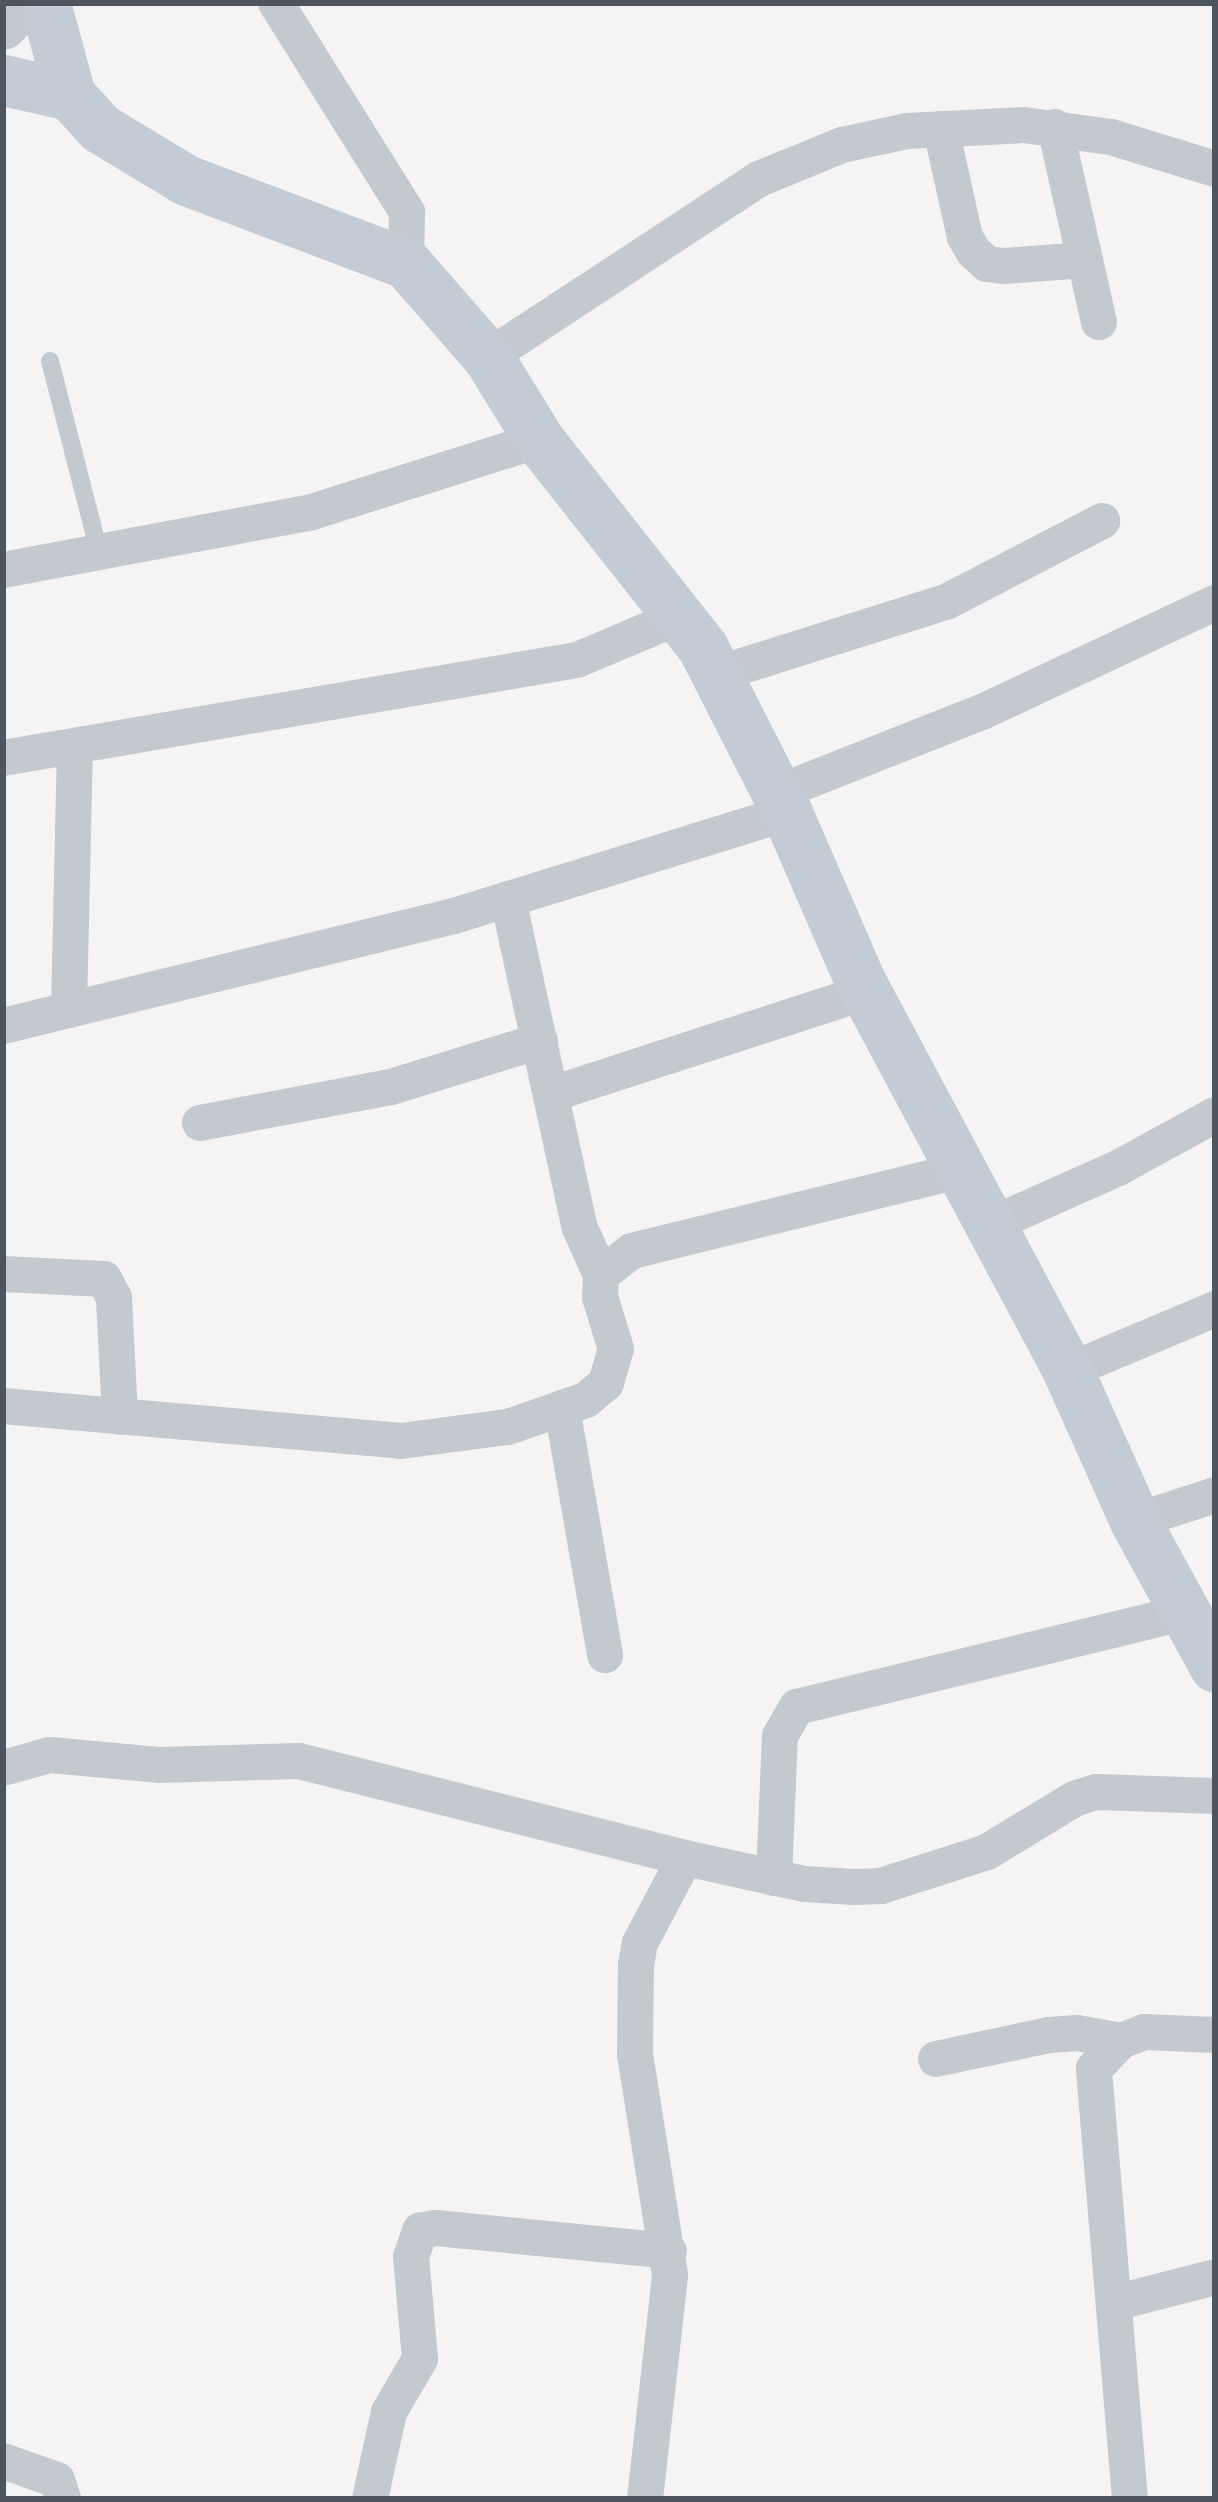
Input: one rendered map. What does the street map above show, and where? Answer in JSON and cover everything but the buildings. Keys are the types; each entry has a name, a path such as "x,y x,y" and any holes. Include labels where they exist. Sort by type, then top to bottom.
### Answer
{"main road":[{"path":"45,3 70,95 100,128 186,180 406,263 488,357 539,440 679,616 717,674 782,803 866,992 1068,1371 1135,1522 1215,1667"},
{"path":"3,80 70,95"}],"street":[{"path":"3,27 27,3"},
{"path":"276,3 407,212 406,263"},
{"path":"1054,127 1100,322"},
{"path":"488,357 781,168 864,140 941,129 1054,127 1215,169"},
{"path":"941,129 965,238 987,264 1085,260"},
{"path":"3,570 312,512 539,440"},
{"path":"717,674 946,602 1102,521"},
{"path":"3,1026 508,899 782,803 1215,603"},
{"path":"3,758 562,663 679,616"},
{"path":"69,1010 75,747"},
{"path":"3,1406 401,1441 508,1427 586,1400 606,1383 616,1349 600,1297 602,1275 580,1228 508,899"},
{"path":"552,1094 866,992"},
{"path":"200,1123 391,1087 540,1041"},
{"path":"990,1225 1120,1167 1215,1115"},
{"path":"602,1275 632,1251 962,1170"},
{"path":"3,1274 104,1279 114,1298 120,1417"},
{"path":"1068,1371 1215,1309"},
{"path":"562,1408 605,1654"},
{"path":"1135,1522 1215,1495"},
{"path":"774,1878 779,1736 797,1707 1184,1613"},
{"path":"3,1768 50,1756 159,1765 299,1761 774,1878 881,1886 987,1852 1074,1799 1096,1792 1215,1796"},
{"path":"645,2499 654,2458 669,2252 635,2055 636,1965 640,1943 685,1858"},
{"path":"1130,2499 1094,2069 1121,2041 1144,2032 1215,2035"},
{"path":"936,2059 1077,2033 1121,2041"},
{"path":"370,2499 389,2412 420,2359 410,2257 420,2231 436,2228 669,2252"},
{"path":"1114,2303 1215,2277"},
{"path":"3,2461 57,2480 63,2499"}],"lane":[{"path":"50,362 99,552"}]}
